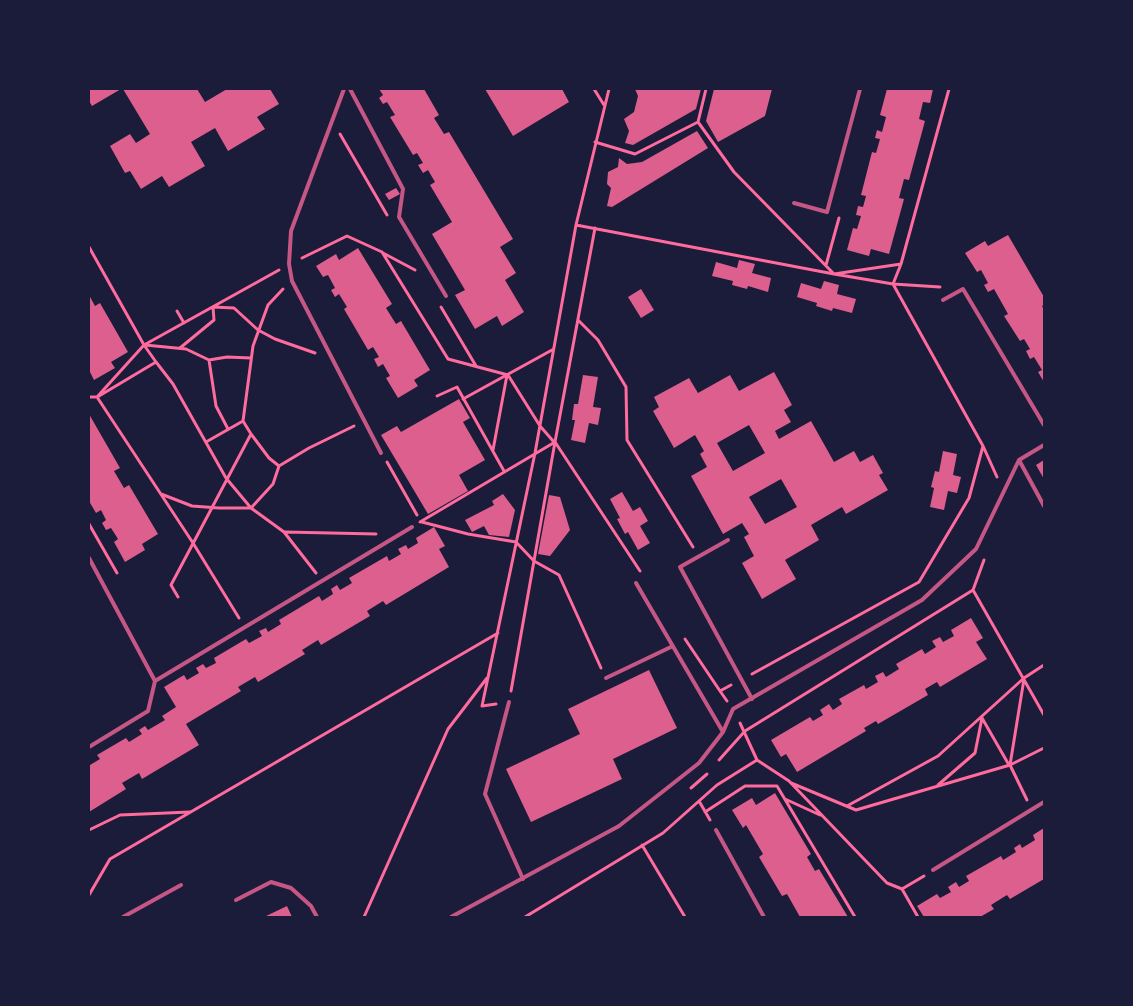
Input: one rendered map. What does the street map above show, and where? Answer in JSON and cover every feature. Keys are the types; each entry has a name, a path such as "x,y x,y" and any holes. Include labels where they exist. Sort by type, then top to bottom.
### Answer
{"lane":[{"path":"344,89 291,231 289,264 292,281 381,453"},
{"path":"350,89 402,189 399,217 446,296"},
{"path":"794,203 827,212 860,89"},
{"path":"944,300 964,289 1044,425"},
{"path":"451,917 620,826 699,762 723,732 733,710 922,600 976,549 1019,460 1044,445"},
{"path":"1019,460 1044,506"},
{"path":"154,681 412,527"},
{"path":"728,540 680,567 752,699"},
{"path":"89,558 154,681 148,711 89,747"},
{"path":"636,583 723,732"},
{"path":"606,678 673,646"},
{"path":"509,702 485,794 523,879"},
{"path":"933,870 1044,802"},
{"path":"716,830 764,917"},
{"path":"236,900 271,882 291,888 311,906 317,917"},
{"path":"124,917 181,885"}],"path":[{"path":"594,89 604,106"},
{"path":"595,228 509,702 482,706 535,452 576,225 609,89"},
{"path":"706,89 698,122 734,172 834,274"},
{"path":"893,284 901,264 949,89"},
{"path":"332,121 392,222"},
{"path":"596,142 635,154 698,122"},
{"path":"576,225 893,284 964,289"},
{"path":"97,397 144,345 289,264 347,236 382,252 448,360 508,375 540,426 555,442 644,576"},
{"path":"89,247 144,345 173,384 226,478 251,508 284,532 322,581"},
{"path":"834,274 901,264"},
{"path":"417,265 422,273"},
{"path":"279,466 269,458 243,421 251,358 258,330 268,304 292,281"},
{"path":"893,284 983,446 1004,492"},
{"path":"213,307 234,308 258,330 274,339 333,359"},
{"path":"180,348 214,320 213,307"},
{"path":"177,311 184,323"},
{"path":"578,319 598,340 626,387 627,440 699,556"},
{"path":"144,345 186,349 210,360 227,357 251,358"},
{"path":"463,399 553,350"},
{"path":"210,360 216,406 228,429"},
{"path":"89,397 97,397 156,362"},
{"path":"493,451 508,375"},
{"path":"437,396 457,387 504,471"},
{"path":"97,397 193,543 245,627"},
{"path":"160,493 192,506 251,508 273,484 279,466 309,448 364,420"},
{"path":"206,442 243,421"},
{"path":"178,597 170,584 251,434"},
{"path":"412,527 535,452 555,442"},
{"path":"720,691 919,582 969,498 983,446"},
{"path":"381,453 420,521 468,534 516,542 534,561 559,574 606,678"},
{"path":"89,524 117,573"},
{"path":"284,532 400,534"},
{"path":"973,590 1044,715"},
{"path":"89,896 110,859 498,633"},
{"path":"682,634 733,710 758,760 788,781 887,883 902,889 918,917"},
{"path":"846,806 938,756 1024,678 1044,665"},
{"path":"364,917 448,729 489,676"},
{"path":"1010,765 1024,678"},
{"path":"982,718 1002,749 1032,809"},
{"path":"937,786 974,753 982,718"},
{"path":"788,781 856,810 1010,765 1044,748"},
{"path":"525,917 663,833 717,785 758,760"},
{"path":"705,812 745,786 776,786 855,917"},
{"path":"784,798 822,816"},
{"path":"699,801 716,830"},
{"path":"89,830 120,815 190,812"},
{"path":"642,846 685,917"},
{"path":"902,889 933,870"}],"building":[{"path":"89,89 121,89 92,106 89,101"},
{"path":"123,89 197,89 205,102 227,89 270,89 279,104 257,117 265,129 228,151 215,128 191,142 205,166 169,187 162,176 141,189 130,171 125,173 110,146 130,134 136,143 150,134"},
{"path":"379,89 424,89 439,115 434,118 444,134 449,132 513,239 500,247 516,273 505,280 524,312 502,326 497,316 475,329 455,295 465,290 432,234 452,222 430,185 435,182 428,170 423,173 418,165 423,163 417,153 413,155 390,117 395,115 387,102 383,104 379,98 383,95"},
{"path":"485,89 562,89 569,102 513,136"},
{"path":"635,89 701,89 696,109 633,145 625,143 629,131 624,119 634,112 638,96"},
{"path":"714,89 772,89 765,116 718,142 706,121"},
{"path":"887,89 933,89 930,103 923,102 919,119 925,121 909,180 904,179 899,198 904,199 889,254 871,249 869,256 847,250 853,228 857,229 861,216 856,215 858,206 863,207 866,196 861,195 872,152 876,153 880,139 875,138 877,130 882,132 886,117 880,115"},
{"path":"697,131 708,148 612,207 607,206 611,188 607,184 608,172 618,167 619,158 627,164 642,162"},
{"path":"396,188 400,194 389,200 385,194"},
{"path":"1008,235 1044,297 1044,305 1042,306 1044,310 1044,382 1038,372 1042,370 1034,357 1030,359 1026,351 1030,349 1024,339 1020,341 1004,316 1008,314 994,289 988,292 984,285 988,283 981,270 977,272 965,253 985,241 988,246"},
{"path":"358,248 392,304 386,308 396,324 401,321 430,370 414,380 418,386 398,398 386,378 390,376 383,364 378,367 374,359 379,357 373,347 368,350 344,309 347,307 339,294 335,297 331,290 335,288 328,275 323,277 316,266 336,254 339,260"},
{"path":"739,260 755,264 752,273 771,278 768,292 748,286 747,289 732,285 733,281 712,276 716,262 737,268"},
{"path":"824,281 839,285 837,294 856,299 852,313 833,308 832,311 816,306 817,303 797,297 801,283 821,289"},
{"path":"641,289 654,310 641,318 628,297"},
{"path":"89,295 95,306 100,303 128,352 111,362 115,368 94,380 89,370"},
{"path":"774,372 792,405 784,410 791,422 775,431 779,439 811,421 834,462 854,451 860,462 873,455 883,473 879,475 888,490 846,514 842,507 811,525 819,540 785,560 796,579 762,599 742,563 754,556 744,537 749,534 742,523 723,534 691,476 707,467 700,454 704,451 695,435 674,448 653,411 659,407 654,397 689,378 698,393 730,375 739,391","holes":["749,425 765,453 733,471 717,443","781,479 797,507 765,524 749,497"]},
{"path":"583,375 598,377 593,407 601,408 598,425 589,423 585,443 571,440 575,420 572,420 574,404 578,404"},
{"path":"459,399 470,418 463,422 485,460 459,475 468,491 428,514 381,435 397,426 401,432"},
{"path":"89,414 120,468 114,471 124,488 129,485 158,534 142,544 145,550 125,562 114,542 118,539 111,528 106,530 102,523 106,520 101,510 96,513 89,501"},
{"path":"943,451 957,454 953,475 961,477 957,493 948,491 944,510 930,507 934,488 931,487 935,471 939,472"},
{"path":"1044,460 1044,479 1036,465"},
{"path":"622,492 633,511 640,507 648,521 640,526 650,543 638,550 628,532 625,534 617,519 620,518 610,499"},
{"path":"503,494 515,510 509,537 489,535 484,526 472,532 465,520 494,505 492,501"},
{"path":"549,495 560,497 570,530 550,556 538,554"},
{"path":"434,527 445,546 439,549 449,567 386,605 383,601 367,611 370,616 321,645 318,640 302,650 305,654 258,682 255,677 238,687 241,691 186,724 199,745 142,779 139,773 122,783 126,789 89,812 89,762 90,765 100,759 97,755 126,738 129,742 142,734 139,730 145,726 148,730 165,720 162,716 176,707 164,687 184,675 187,680 199,673 196,668 203,664 206,668 216,663 214,658 246,639 249,643 262,636 259,631 266,628 268,632 281,624 279,620 319,596 322,601 333,594 331,589 337,585 340,590 352,583 349,578 387,556 389,561 401,554 398,549 406,545 408,549 418,543 416,538"},
{"path":"971,618 983,638 976,642 987,659 940,687 937,682 925,689 928,695 878,724 876,721 864,728 866,731 797,772 786,754 781,757 771,740 810,717 813,721 823,715 820,710 829,704 833,710 842,704 839,699 864,685 866,689 878,682 875,676 883,672 886,677 899,669 896,664 922,649 925,654 936,647 932,641 940,637 943,642 954,636 951,630"},
{"path":"649,670 677,728 613,759 622,779 531,822 506,769 580,734 568,709"},
{"path":"775,793 811,854 807,857 815,871 819,869 848,917 800,917 787,894 782,896 759,857 763,854 746,825 743,828 732,810 752,798 756,805"},
{"path":"1044,828 1044,879 1010,899 1007,895 991,905 994,909 980,917 924,917 917,906 937,894 940,898 951,892 948,887 956,882 959,887 969,881 966,876 1001,856 1003,860 1016,852 1014,848 1020,844 1022,848 1035,840 1033,835"},
{"path":"287,906 292,917 264,917"}]}
